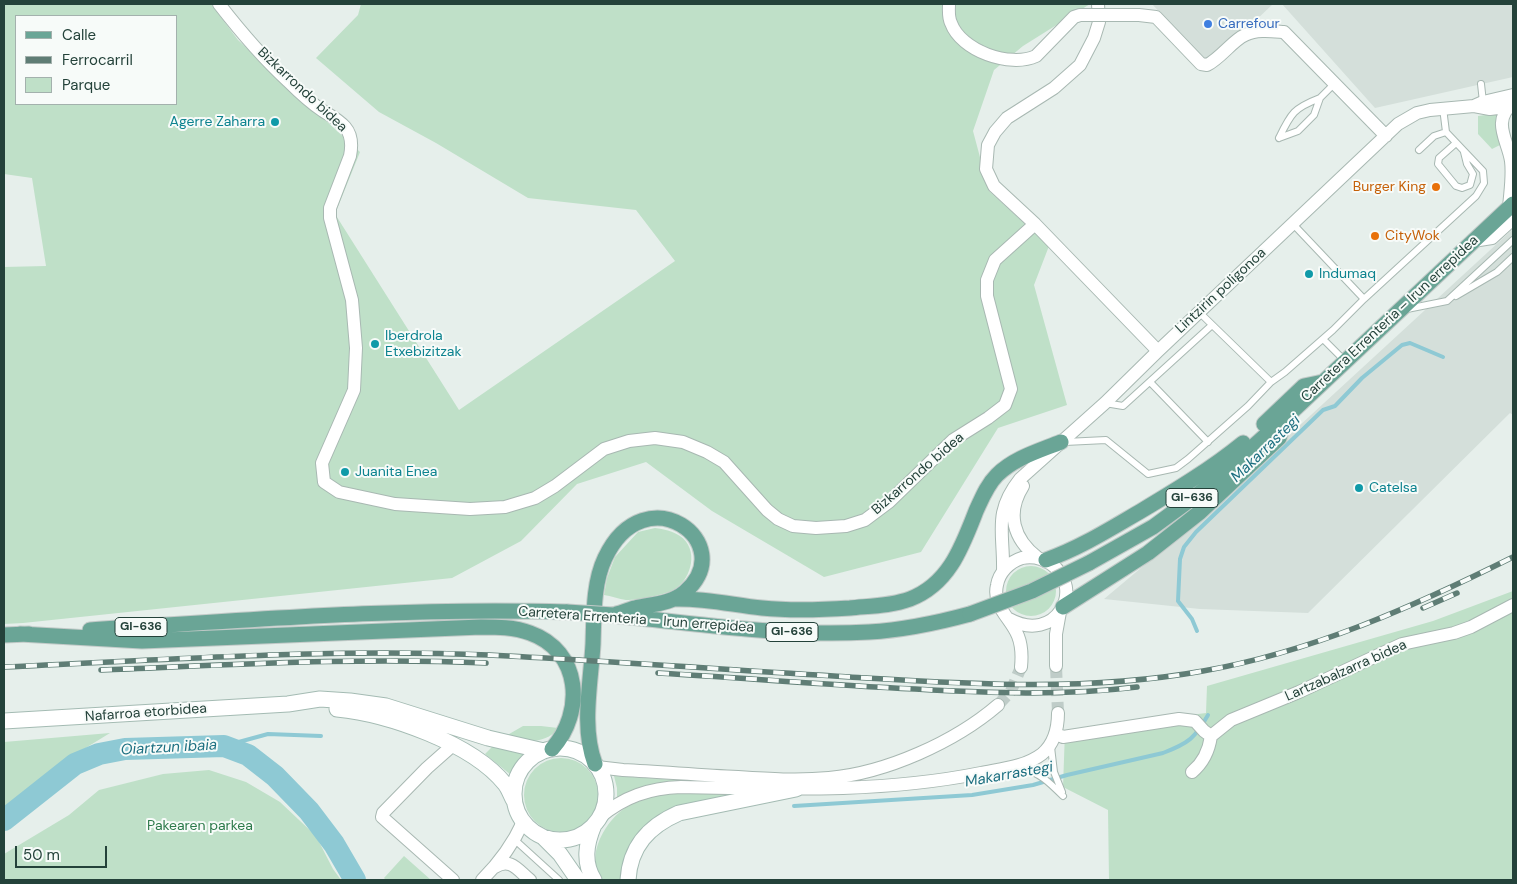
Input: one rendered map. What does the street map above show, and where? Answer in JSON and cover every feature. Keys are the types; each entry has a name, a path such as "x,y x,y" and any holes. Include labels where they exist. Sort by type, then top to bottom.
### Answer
{"main road":[{"name":"Carretera Errenteria – Irun errepidea","path":"4,635 425,610 493,609 613,615 783,632 825,633 870,632 915,627 970,614 1032,591 1089,564 1153,527 1209,486 1324,382 1474,241 1512,210"},
{"path":"1042,559 1073,550 1202,474 1243,443 1304,386 1324,382"},
{"path":"1061,609 1148,553 1200,512 1279,438 1285,418"},
{"path":"613,615 675,599 694,598 763,608 804,610 885,605 909,599 930,588 951,566 962,548 980,501 997,475 1017,460 1059,444"},
{"path":"594,880 589,869 586,854 588,839 605,804 606,791 589,742 595,601 605,559 623,532 637,523 653,518 665,518 686,526 699,543 702,556 701,567 688,589 675,599"},
{"path":"20,634 142,641 481,627 506,627 531,633 546,641 558,652 566,665 574,691 573,709 568,726 560,740 548,750 530,759 520,771 514,785 514,801 517,812 523,822 528,828 543,837 560,854 578,880"},
{"name":"Nafarroa etorbidea","path":"4,721 288,704 320,699 386,706 488,738 548,750"},
{"name":"Nafarroa etorbidea","path":"288,704 344,710 384,718 416,729 452,745 489,768 506,785 514,801"},
{"path":"548,750 562,748 580,753 596,766"},
{"path":"628,880 630,863 637,846 645,835 663,820 679,813 796,790"},
{"path":"543,837 561,840 570,839 579,836 597,821"}],"street":[{"name":"Bizkarrondo bidea","path":"219,4 281,75 345,127 351,139 352,148 350,156 330,208 330,218 352,300 356,348 354,390 322,463 324,482 339,492 395,504 470,509 505,507 536,498 604,449 629,441 655,438 683,442 707,452 724,462 767,510 778,519 793,526 816,528 846,526 865,520 888,502 953,440 1005,405 1011,389 987,296 987,280 996,260 1035,224"},
{"path":"949,4 951,24 958,36 974,48 999,59 1014,61 1028,60 1036,56 1074,17 1080,14 1138,14 1156,17 1201,64 1208,65 1244,35 1262,31 1284,32 1386,136"},
{"path":"1098,4 1099,22 1094,38 1080,65 1054,88 1007,118 995,132 988,145 986,169 994,186 1035,224 1158,351"},
{"name":"Lintzirin poligonoa","path":"1003,571 1000,530 1006,502 1020,479 1105,403 1198,312 1398,124 1417,113 1479,104 1490,109 1512,102"},
{"name":"Lintzirin poligonoa","path":"1512,102 1502,122 1502,129 1511,160 1512,210"},
{"name":"Lintzirin poligonoa","path":"1042,559 1023,545 1018,537 1015,528 1014,509 1024,484 1059,444"},
{"path":"1021,667 1021,649 1018,637 998,605 996,587 1003,571 1010,564 1018,559 1028,557 1042,559 1060,572 1064,580 1066,589 1056,634 1056,666"},
{"name":"Lartzabalzarra bidea","path":"1207,734 1231,720 1299,692 1402,644 1454,633 1471,627 1513,605"},
{"path":"1009,620 1019,625 1036,626 1052,620 1061,609"},
{"path":"596,766 623,770 792,780 846,776 888,764 924,750 970,726 998,705"},
{"path":"597,821 623,800 658,788 796,790 891,787 958,778 1016,766 1035,759 1043,753 1053,739 1058,713"},
{"path":"1053,739 1173,720 1195,721 1207,734 1210,744 1198,767 1192,772"},
{"path":"452,745 382,814 382,817 453,880"},
{"path":"488,876 515,840 523,822"},
{"path":"488,876 500,864 507,862 530,880"}],"lane":[{"path":"1320,98 1314,114 1298,131 1279,138 1289,117 1304,104 1320,98 1334,84"},
{"path":"1479,104 1481,84"},
{"path":"1059,444 1106,440 1148,474 1176,468 1208,442 1271,382 1323,339 1476,196 1484,183 1483,171 1446,132 1443,108"},
{"path":"1419,150 1434,136 1446,132"},
{"path":"1456,143 1439,158 1438,164 1456,186 1462,188 1470,185 1473,174 1467,164 1464,151"},
{"path":"1293,224 1364,299"},
{"path":"1447,301 1513,240"},
{"path":"1401,310 1447,301 1497,272 1513,257"},
{"path":"1198,312 1271,382"},
{"path":"1105,403 1123,406 1212,325"},
{"path":"1323,339 1345,362"},
{"path":"1150,382 1208,442"},
{"path":"1016,766 1043,777 1063,796 1054,772 1053,739"},
{"path":"515,840 560,880"}],"shaded area":[{"path":"1152,4 1273,4 1216,58 1202,58"},
{"path":"1282,4 1513,4 1513,77 1375,108"},
{"path":"1513,229 1513,415 1510,413 1308,613 1200,609 1104,599 1185,531"}],"green space":[{"path":"4,4 211,4 238,40 360,152 335,214 459,410 675,261 636,210 528,198 436,143 379,112 316,58 358,15 361,4 1090,4 1023,46 994,70 973,131 989,191 1049,246 1034,285 1067,405 998,428 921,552 824,577 712,511 646,462 577,484 521,541 452,578 4,624 4,267 46,266 32,178 4,174"},
{"path":"1500,113 1498,134 1500,145 1492,149 1478,134 1478,116"},
{"path":"655,528 680,536 690,548 691,563 686,578 675,589 652,597 626,600 604,595 607,578 615,557 638,532"},
{"path":"1026,566 1036,566 1049,573 1056,586 1056,596 1049,609 1036,616 1026,616 1017,612 1010,605 1006,596 1006,586 1010,577 1017,570"},
{"path":"1513,591 1513,880 1109,880 1108,810 1063,787 1065,731 1206,713 1207,686 1433,621"},
{"path":"523,726 558,728 547,738 540,740 526,741 504,737"},
{"path":"110,733 66,760 4,809 4,742"},
{"path":"493,746 524,753 517,761 511,775 485,754"},
{"path":"561,758 575,761 587,769 595,781 598,795 595,809 587,821 575,829 561,832 547,829 535,821 527,809 524,795 527,781 535,769 547,761"},
{"name":"Pakearen parkea","path":"209,770 246,782 280,802 316,836 333,869 341,880 4,880 4,854 69,815 99,790 163,774"},
{"path":"614,776 694,781 617,799"},
{"path":"699,793 734,794 661,813 644,827 624,880 603,880 596,866 596,851 601,836 615,816 628,806 652,797"},
{"path":"404,856 431,880 386,880 384,878"}],"waterway":[{"name":"Makarrastegi","path":"1197,631 1192,619 1178,601 1180,559 1184,547 1196,532 1323,410 1335,406 1362,378 1402,345 1410,343 1443,357"},
{"name":"Makarrastegi","path":"794,806 972,795 1033,785 1067,775 1163,753 1190,739 1208,715"},
{"name":"Makarrastegi","path":"224,746 268,734 321,736"},
{"name":"Oiartzun ibaia","path":"4,820 75,764 99,754 125,749 224,746 248,755 275,776 309,811 334,844 355,880"}],"tunnel":[{"path":"1056,666 1058,713"},
{"path":"998,705 1011,691 1021,667"}],"railway":[{"path":"4,667 246,656 428,653 534,657 983,684 1115,682 1159,678 1244,663 1323,640 1401,610 1513,557"},
{"path":"1423,608 1457,593"},
{"path":"101,670 342,661 486,663"},
{"path":"658,673 998,692 1082,692 1137,687"}],"place":[{"name":"Carrefour","path":"1208,24"},
{"name":"Agerre Zaharra","path":"275,122"},
{"name":"Burger King","path":"1436,187"},
{"name":"CityWok","path":"1375,236"},
{"name":"Indumaq","path":"1309,274"},
{"name":"Iberdrola Etxebizitzak","path":"375,344"},
{"name":"Juanita Enea","path":"345,472"},
{"name":"Catelsa","path":"1359,488"}]}
